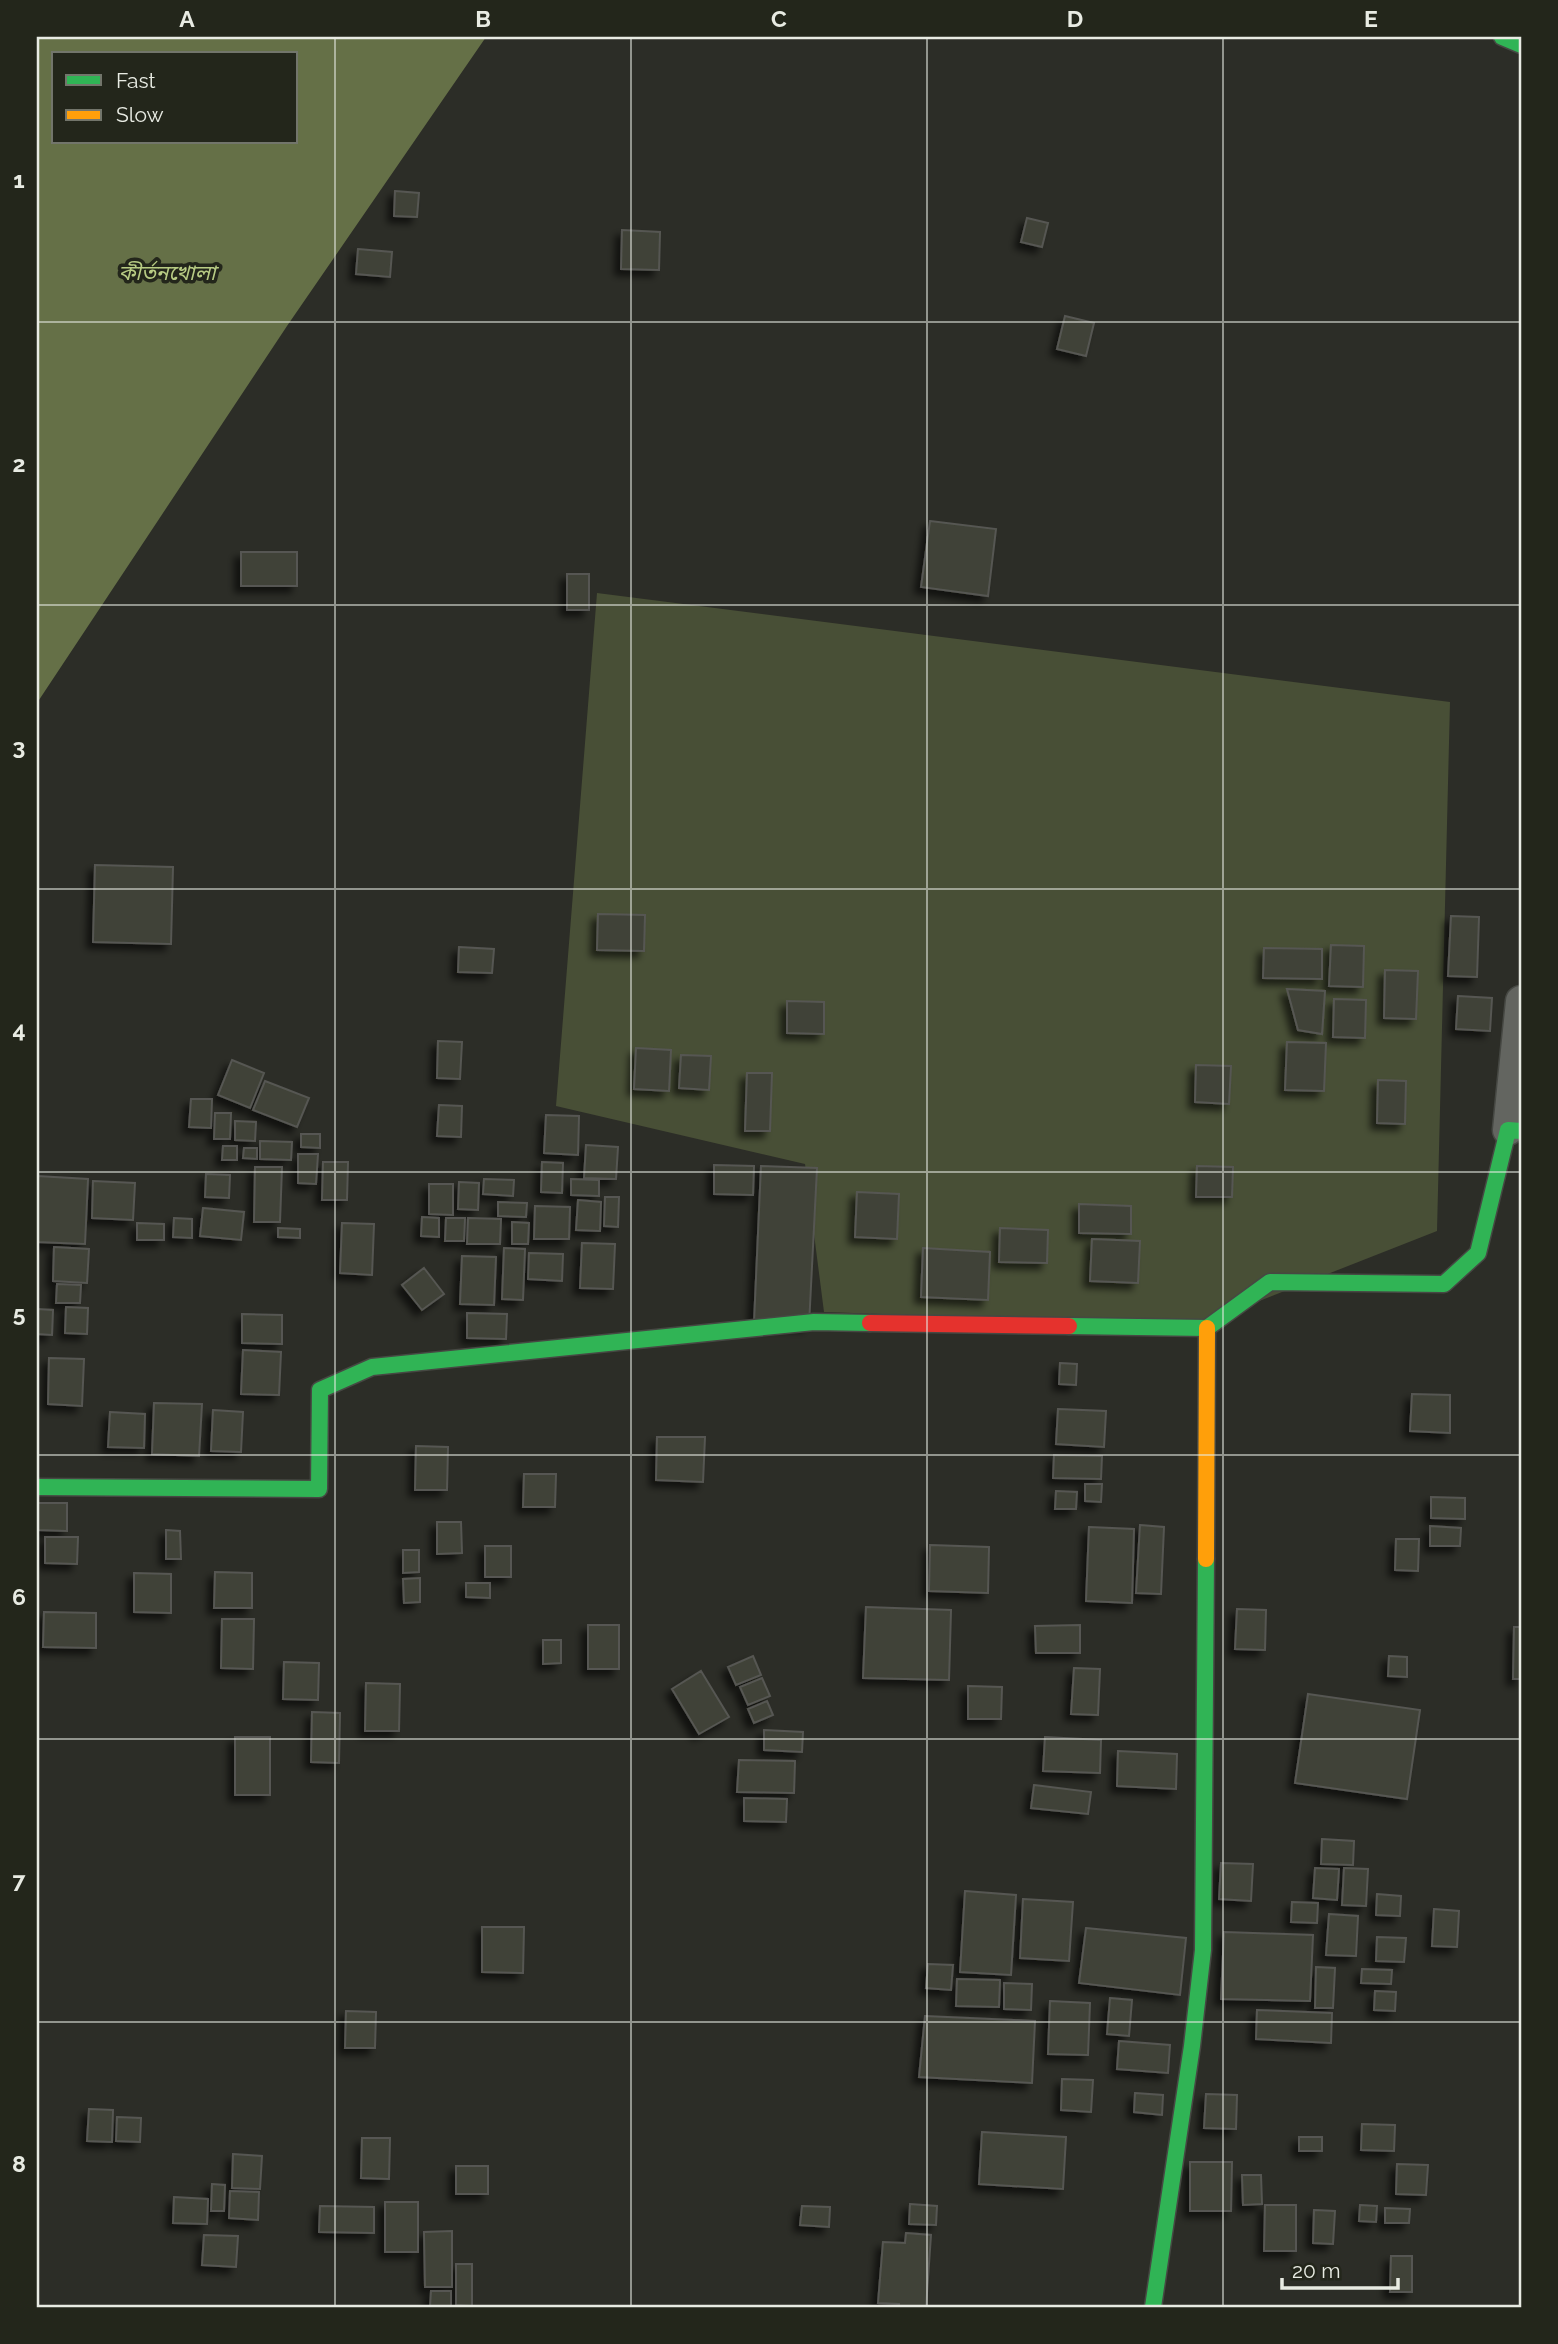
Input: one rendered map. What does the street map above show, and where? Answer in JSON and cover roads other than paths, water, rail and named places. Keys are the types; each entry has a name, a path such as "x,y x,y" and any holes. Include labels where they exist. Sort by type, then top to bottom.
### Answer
{"main road":[{"path":"1502,37 1521,46"},
{"path":"37,1487 319,1489 320,1390 372,1367 814,1322 1207,1328 1270,1282 1444,1284 1478,1253 1515,1130"},
{"path":"1153,2307 1192,2046 1203,1950 1207,1328"}],"street":[{"path":"1515,1130 1521,1001"}],"water":[{"name":"কীর্তনখোলা","path":"37,37 486,37 287,326 37,703"}]}
